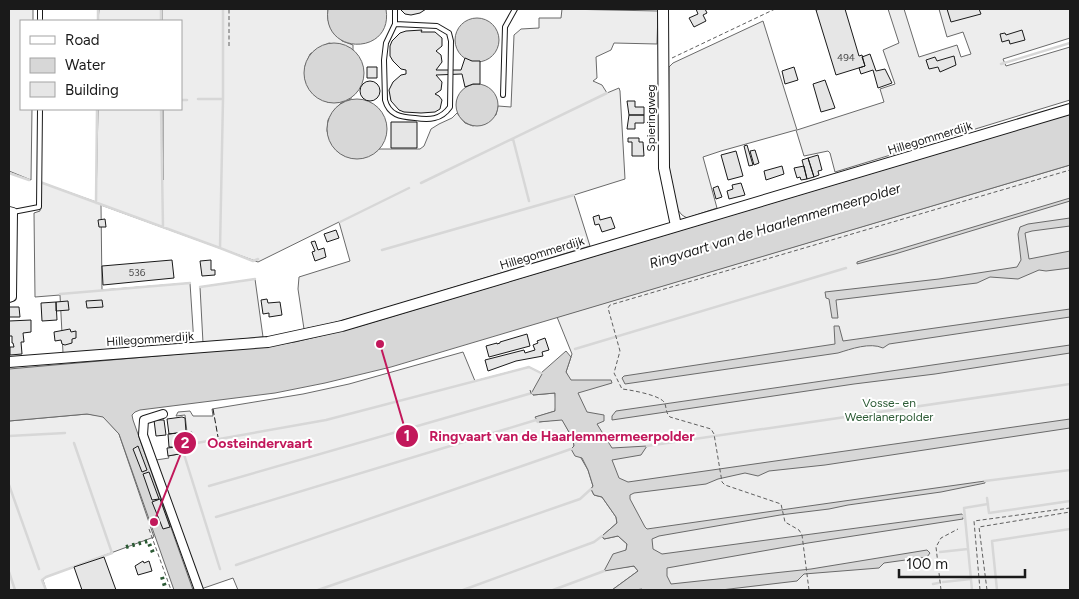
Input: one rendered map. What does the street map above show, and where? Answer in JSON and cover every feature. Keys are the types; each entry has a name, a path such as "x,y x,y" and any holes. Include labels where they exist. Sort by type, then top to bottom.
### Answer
{"street":[{"name":"Spieringweg","path":"663,9 664,168 676,226"},
{"name":"Hillegommerdijk","path":"9,362 268,342 342,326 1070,109"},
{"path":"9,298 12,297 11,212"},
{"path":"163,414 144,420 143,435 199,590"}],"lane":[{"path":"395,9 395,24 386,43 384,60 386,106 390,111 401,117 428,120 442,116 450,107 451,41 449,33 437,26 395,24"},
{"path":"503,95 505,27 515,9"},
{"path":"11,212 39,207 40,110"}],"path":[{"path":"229,9 229,46"},
{"path":"677,56 775,9"},
{"path":"810,590 802,535 799,530 785,522 781,504 725,485 720,480 714,434 711,429 670,417 661,399 622,389 614,373 620,351 608,308 610,305 1070,170"},
{"path":"530,390 532,396"},
{"path":"980,590 974,521 1070,508"},
{"path":"987,590 979,527 1070,512"},
{"path":"941,590 936,547 941,538 958,529"},
{"path":"149,530 171,590"}],"shaded area":[{"path":"9,9 33,9 33,20 20,20 20,110 32,110 31,180 9,171"},
{"path":"99,9 161,9 161,20 98,20"},
{"path":"162,9 328,9 328,20 333,32 342,41 353,45 353,50 329,43 310,54 305,66 327,102 338,102 351,97 351,99 341,103 335,109 328,120 327,131 331,143 338,152 345,156 356,158 367,156 379,149 420,149 424,146 431,129 452,118 457,113 465,123 473,126 496,115 498,106 511,107 514,35 521,29 539,28 539,18 561,18 562,9 658,11 657,44 614,43 611,50 596,57 597,78 593,81 602,85 607,93 619,88 620,91 625,179 574,195 590,246 369,313 304,329 298,289 299,277 350,261 339,222 258,262 101,205 102,290 190,283 194,344 63,353 60,295 35,297 34,213 40,211 40,182 96,202 98,110 161,110 163,180 163,110 182,110 182,20 162,20"},
{"path":"888,9 904,9 919,57 957,45 961,57 971,54 963,32 947,37 939,9 1070,9 1070,38 1003,59 1006,66 1070,47 1070,100 835,172 828,151 804,156 796,130 721,151 703,157 717,208 687,218 682,215 677,209 668,162 669,67 673,63 763,21 797,130 884,102 880,89 895,84 883,50 899,43"},
{"name":"Vosse- en Weerlanerpolder","path":"1070,165 1070,590 657,590 566,372 572,354 557,317"},
{"path":"255,279 263,337 203,343 200,287"},
{"path":"463,352 475,381 529,367 543,374 533,395 555,393 555,411 536,417 539,422 562,419 573,439 574,446 588,470 593,486 591,489 594,495 602,497 616,517 617,523 602,536 604,539 618,536 627,544 626,551 605,570 634,566 638,571 612,590 238,590 233,578 201,589 156,460 179,454 182,448 191,444 192,432 187,432 185,415 176,416 178,412 190,411 193,416 213,416 212,409 303,394 349,384"},
{"path":"87,414 103,416 119,434 154,537 46,577 43,580 46,590 9,590 9,421"}],"water":[{"path":"328,9 386,9 386,24 379,35 369,42 357,44 345,42 335,35 329,24"},
{"path":"477,18 489,22 495,28 499,40 495,52 489,58 477,62 465,58 459,52 455,40 459,28 465,22"},
{"path":"334,43 350,48 355,52 359,57 364,73 359,89 355,94 350,98 334,103 318,98 313,94 309,89 304,73 309,57 313,52 318,48"},
{"path":"481,84 489,87 495,93 498,105 495,117 489,123 473,126 465,123 459,117 456,101 459,93 465,87"},
{"path":"357,99 373,104 378,108 382,113 387,129 382,145 378,150 373,154 357,159 341,154 336,150 332,145 327,129 332,113 336,108 341,104"},
{"path":"1070,114 1070,165 391,367 275,393 135,412 132,415 133,420 193,590 174,590 119,434 103,417 87,414 9,421 9,369 259,347 295,342 357,327"},
{"path":"1070,198 1070,201 857,264 857,262"},
{"path":"1070,218 1070,226 1025,233 1029,259 1070,251 1070,268 1039,270 1018,279 990,277 977,283 836,300 838,318 832,318 829,299 826,298 825,292 939,279 1017,267 1021,260 1018,234 1020,227 1028,224"},
{"path":"1070,309 1070,317 889,344 883,348 866,346 838,353 625,384 622,378 624,376 835,344 834,326 839,326 843,341"},
{"path":"1070,345 1070,353 612,420 612,416 616,411"},
{"path":"566,351 571,357 566,372 571,380 611,380 612,383 578,393 587,412 604,415 604,421 597,424 612,448 647,446 641,455 612,460 619,478 628,482 1070,419 1070,428 825,465 769,471 758,476 745,473 718,479 706,484 634,493 630,495 630,499 647,529 985,481 985,483 941,492 780,515 659,536 652,539 653,549 662,554 962,514 963,519 808,543 667,568 667,576 671,584 811,569 927,550 930,553 927,557 884,563 879,568 804,574 797,581 721,590 612,590 638,571 634,566 604,571 613,554 626,550 627,544 618,536 604,539 602,536 617,523 616,517 602,497 594,495 591,489 593,486 588,470 582,458 575,456 571,449 574,446 573,439 562,420 538,422 535,417 555,411 555,393 533,395 532,392 541,373"}],"building":[{"path":"400,9 426,9 411,15 405,14"},
{"path":"696,9 705,9 707,13 703,15 706,21 694,27 689,18 698,14"},
{"path":"845,9 859,56 862,55 865,66 836,75 816,10"},
{"path":"947,9 979,9 981,14 951,22"},
{"path":"422,30 421,32 435,32 442,38 442,46 436,51 441,55 442,62 436,70 461,70 465,58 472,61 480,61 480,84 465,87 462,74 436,75 442,82 441,90 435,94 442,100 440,109 435,112 404,112 399,110 391,101 389,90 393,82 401,75 406,74 406,70 401,69 393,61 390,56 390,46 400,33"},
{"path":"1022,30 1025,40 1010,44 1009,40 1002,42 1000,34 1005,33 1006,35"},
{"path":"870,54 876,71 885,69 892,83 878,88 873,70 861,74 859,68 865,66 862,57"},
{"path":"954,56 956,65 940,72 938,67 929,69 926,60 935,57 937,61"},
{"path":"367,67 377,67 377,78 367,78"},
{"path":"794,67 798,80 785,84 782,71"},
{"path":"825,80 835,108 821,112 813,84"},
{"path":"370,81 377,84 380,91 377,98 370,101 363,98 360,91 363,84"},
{"path":"627,101 635,101 635,107 644,107 644,115 629,115"},
{"path":"629,115 644,115 644,123 635,123 635,129 627,129"},
{"path":"391,122 417,122 417,148 391,148"},
{"path":"628,138 639,138 639,142 643,142 644,156 632,156 632,142 628,142"},
{"path":"747,145 753,165 749,166 744,146"},
{"path":"755,150 759,163 754,165 750,151"},
{"path":"736,151 743,176 728,180 721,155"},
{"path":"818,155 822,170 818,171 819,175 814,177 808,158"},
{"path":"808,158 814,177 807,179 802,160"},
{"path":"782,166 784,174 766,180 764,171"},
{"path":"804,166 807,179 801,180 800,177 797,178 794,168"},
{"path":"741,183 745,195 729,199 727,191 733,189 732,185"},
{"path":"718,186 722,197 716,199 713,188"},
{"path":"599,215 600,220 611,217 615,228 602,232 599,224 595,225 593,217"},
{"path":"105,219 106,227 99,227 98,220"},
{"path":"336,230 339,238 327,242 324,234"},
{"path":"315,241 318,250 324,248 326,257 315,261 312,252 315,251 311,242"},
{"path":"172,260 174,278 103,285 102,266"},
{"path":"211,260 211,270 215,270 215,275 202,276 200,261"},
{"path":"267,299 268,303 280,302 282,315 269,317 269,313 263,314 261,300"},
{"path":"102,300 103,307 87,308 86,301"},
{"path":"68,301 69,310 56,311 56,302"},
{"path":"56,302 57,320 42,321 41,303"},
{"path":"9,307 19,307 20,317 9,317"},
{"path":"31,320 31,332 23,333 24,342 21,342 22,354 10,355 10,347 14,347 12,336 9,336 9,321"},
{"path":"70,329 71,332 76,331 76,338 72,339 72,343 65,345 62,344 61,340 55,341 54,332"},
{"path":"527,334 530,346 489,357 486,346"},
{"path":"545,338 549,350 542,352 543,356 516,361 488,371 485,360 524,350 525,353 535,350 533,345"},
{"path":"185,418 186,432 169,434 167,419"},
{"path":"154,420 164,420 166,435 156,436"},
{"path":"187,432 188,442 179,443 179,447 169,447 168,434"},
{"path":"138,446 147,470 142,472 133,449"},
{"path":"178,447 179,454 168,456 167,448"},
{"path":"149,472 159,499 152,500 143,474"},
{"path":"160,499 170,527 163,529 152,502"},
{"path":"104,557 116,590 82,590 74,567"},
{"path":"143,561 144,563 149,561 152,571 138,575 135,566"}],"waterway":[{"path":"98,9 98,20"},
{"path":"161,9 161,20"},
{"path":"223,9 223,99"},
{"path":"1001,64 1070,43"},
{"path":"421,183 607,93"},
{"path":"198,99 223,99 220,248 253,261 258,259"},
{"path":"182,100 187,100"},
{"path":"96,203 97,110"},
{"path":"161,110 163,227"},
{"path":"513,139 529,201"},
{"path":"9,173 29,180"},
{"path":"40,182 220,248"},
{"path":"340,222 409,188"},
{"path":"382,250 574,195"},
{"path":"575,349 846,268"},
{"path":"200,287 255,279"},
{"path":"60,294 190,283"},
{"path":"220,569 182,448 191,444 326,420 529,367 541,373"},
{"path":"647,446 1070,384"},
{"path":"209,486 532,393"},
{"path":"216,517 536,420 538,422"},
{"path":"9,436 65,433"},
{"path":"46,590 42,580 46,577 112,553 74,443"},
{"path":"236,565 571,449"},
{"path":"985,481 1070,470"},
{"path":"9,485 39,569"},
{"path":"318,590 580,499 591,489"},
{"path":"987,498 989,513 1070,501"},
{"path":"962,516 965,517 964,508 988,504"},
{"path":"965,517 972,590"},
{"path":"997,590 992,541 1070,529"},
{"path":"463,590 594,542 602,536"},
{"path":"940,552 968,549"},
{"path":"553,590 604,571"},
{"path":"9,572 15,590"},
{"path":"943,582 971,579"},
{"path":"933,584 938,583"}],"hedge":[{"path":"126,547 148,541 154,555"},
{"path":"162,577 166,590"}],"fence":[{"path":"213,409 218,437"}],"place":[{"name":"Ringvaart van de Haarlemmermeerpolder","path":"380,344"},
{"name":"Oosteindervaart","path":"154,522"}]}
